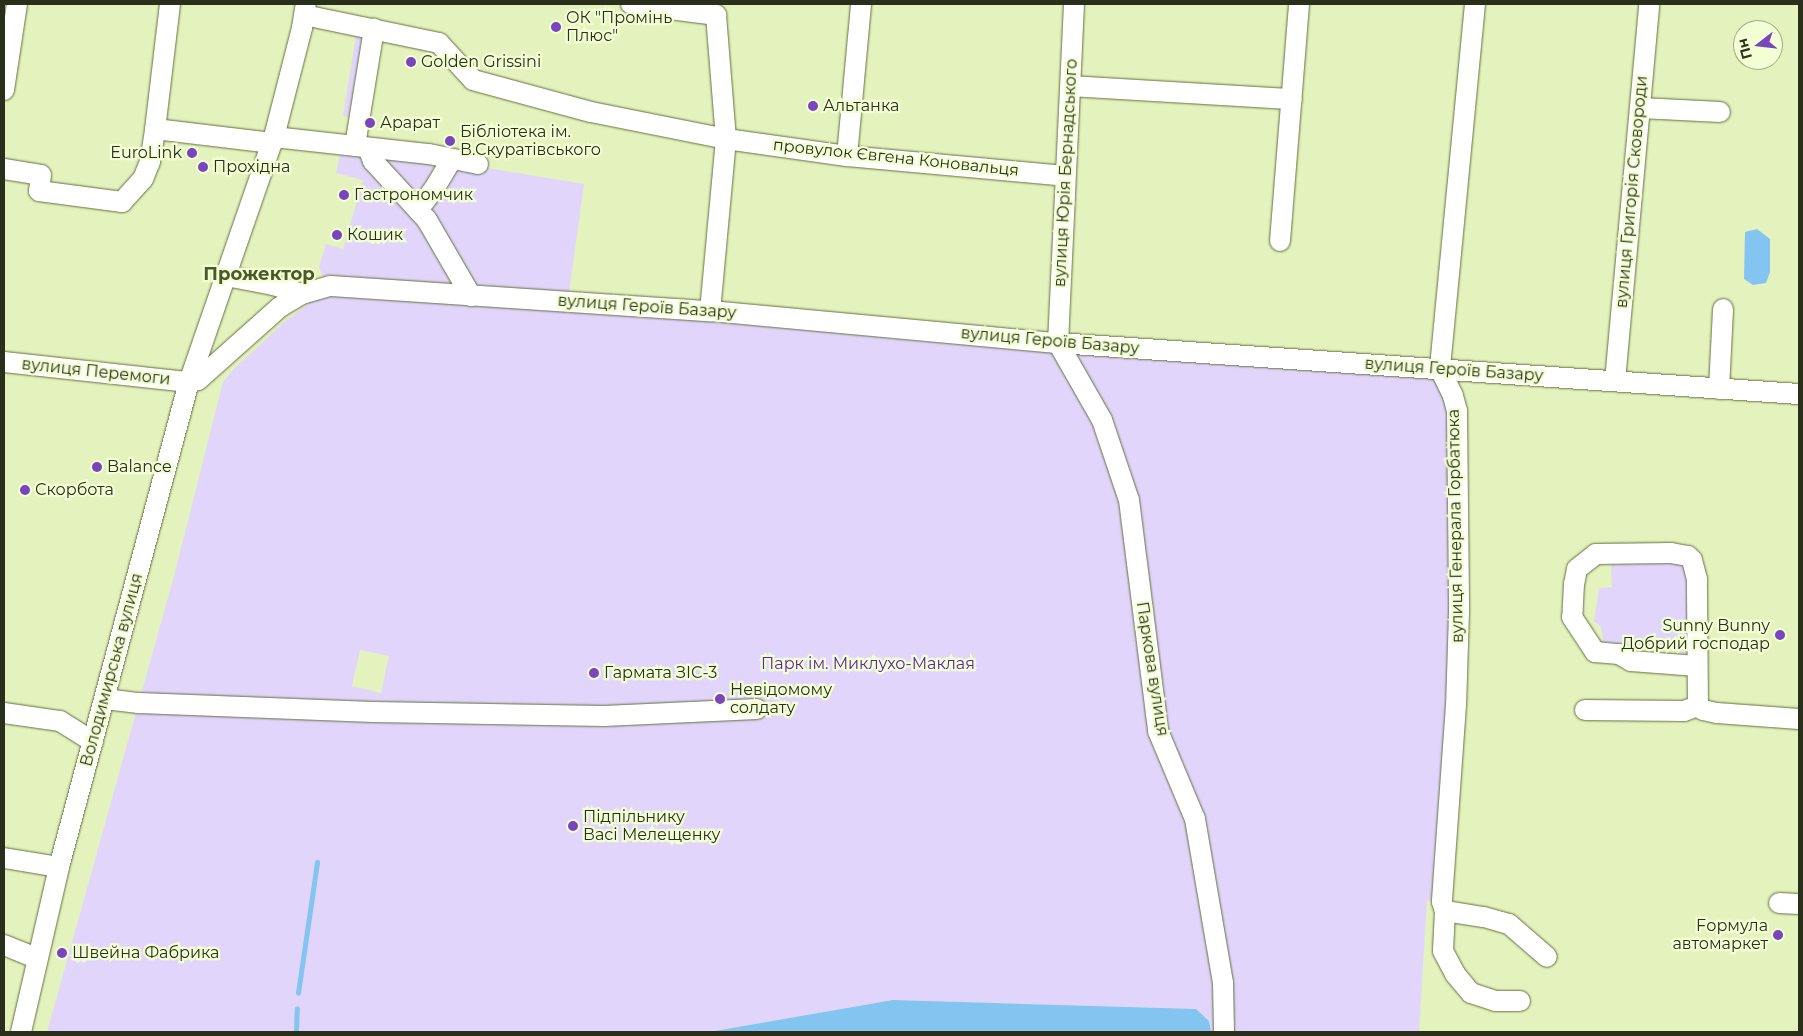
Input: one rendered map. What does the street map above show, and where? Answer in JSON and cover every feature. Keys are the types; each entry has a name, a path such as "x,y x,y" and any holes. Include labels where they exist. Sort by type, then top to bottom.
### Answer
{"street":[{"path":"4,90 17,4"},
{"path":"4,169 41,175 39,191 122,202 144,180 150,162 170,4"},
{"path":"630,4 716,15 726,139 710,311"},
{"path":"847,156 861,4"},
{"name":"вулиця Юрія Бернадського","path":"1058,343 1074,4"},
{"path":"1280,241 1299,4"},
{"path":"1440,369 1475,4"},
{"name":"вулиця Григорія Сковороди","path":"1615,381 1649,4"},
{"path":"302,294 273,285 226,276 273,140 305,9"},
{"name":"провулок Євгена Коновальця","path":"305,9 374,29 439,43 473,80 591,112 726,139 847,156 1065,176"},
{"path":"374,29 361,147 427,220 471,296"},
{"path":"1071,86 1292,99"},
{"path":"1641,108 1720,112"},
{"path":"155,129 361,147 478,164"},
{"path":"418,210 434,189 452,159"},
{"name":"Володимирська вулиця","path":"21,1032 59,867 189,382 226,276"},
{"name":"вулиця Героїв Базару","path":"189,382 206,375 280,308 302,294 330,286 710,311 1058,343 1799,394"},
{"path":"1719,389 1723,309"},
{"name":"Паркова вулиця","path":"1058,343 1102,420 1129,500 1158,731 1195,819 1223,983 1224,1032"},
{"name":"вулиця Перемоги","path":"4,362 189,382"},
{"name":"вулиця Генерала Горбатюка","path":"1440,369 1453,396 1458,417 1460,612 1443,906 1443,951 1455,974 1471,993 1495,1000 1520,1000"},
{"path":"1697,666 1631,661 1620,654 1595,652 1572,617 1577,569 1596,554 1671,553 1688,556 1696,569 1698,706 1703,710 1717,713 1799,719"},
{"path":"105,699 139,703 373,712 604,716 757,709"},
{"path":"1585,710 1684,711 1698,706"},
{"path":"4,713 60,721 93,742"},
{"path":"4,858 59,867"},
{"path":"1779,903 1799,904"},
{"path":"1443,906 1509,924 1547,957"},
{"path":"4,945 37,958"}],"green space":[{"path":"356,35 368,37 356,118 343,116"},
{"path":"395,153 584,184 569,293 328,280 322,275 319,267 326,244 343,249 363,180 336,173 340,155"},
{"name":"Парк ім. Миклухо-Маклая","path":"331,287 1440,369 1456,404 1442,902 1427,900 1419,1032 1211,1032 1209,1021 1196,1009 893,1000 709,1032 47,1032 174,576 223,382 233,370 284,322","holes":["360,650 389,656 381,693 352,686"]},
{"path":"1611,558 1645,558 1689,565 1694,655 1653,647 1617,648 1604,644 1601,627 1594,621 1599,588 1612,587"}],"water":[{"path":"1757,229 1770,239 1770,272 1766,283 1753,285 1744,279 1745,232"},
{"path":"893,1000 1196,1009 1209,1021 1211,1032 709,1032"}],"waterway":[{"path":"298,993 317,862"},
{"path":"296,1032 297,1009"}],"place":[{"name":"ОК \"Промінь Плюс\"","path":"556,27"},
{"name":"Golden Grissini","path":"411,62"},
{"name":"Альтанка","path":"813,106"},
{"name":"Арарат","path":"370,123"},
{"name":"Бібліотека ім. В.Скуратівського","path":"450,141"},
{"name":"EuroLink","path":"192,153"},
{"name":"Прохідна","path":"203,167"},
{"name":"Гастрономчик","path":"344,195"},
{"name":"Кошик","path":"337,235"},
{"name":"Balance","path":"97,467"},
{"name":"Скорбота","path":"25,490"},
{"name":"Sunny Bunny Добрий господар","path":"1780,635"},
{"name":"Гармата ЗІС-3","path":"594,673"},
{"name":"Невідомому солдату","path":"720,699"},
{"name":"Підпільнику Васі Мелещенку","path":"573,826"},
{"name":"Fормула автомаркет","path":"1778,935"},
{"name":"Швейна Фабрика","path":"62,953"}],"district":[{"name":"Прожектор","path":"259,274"}]}
